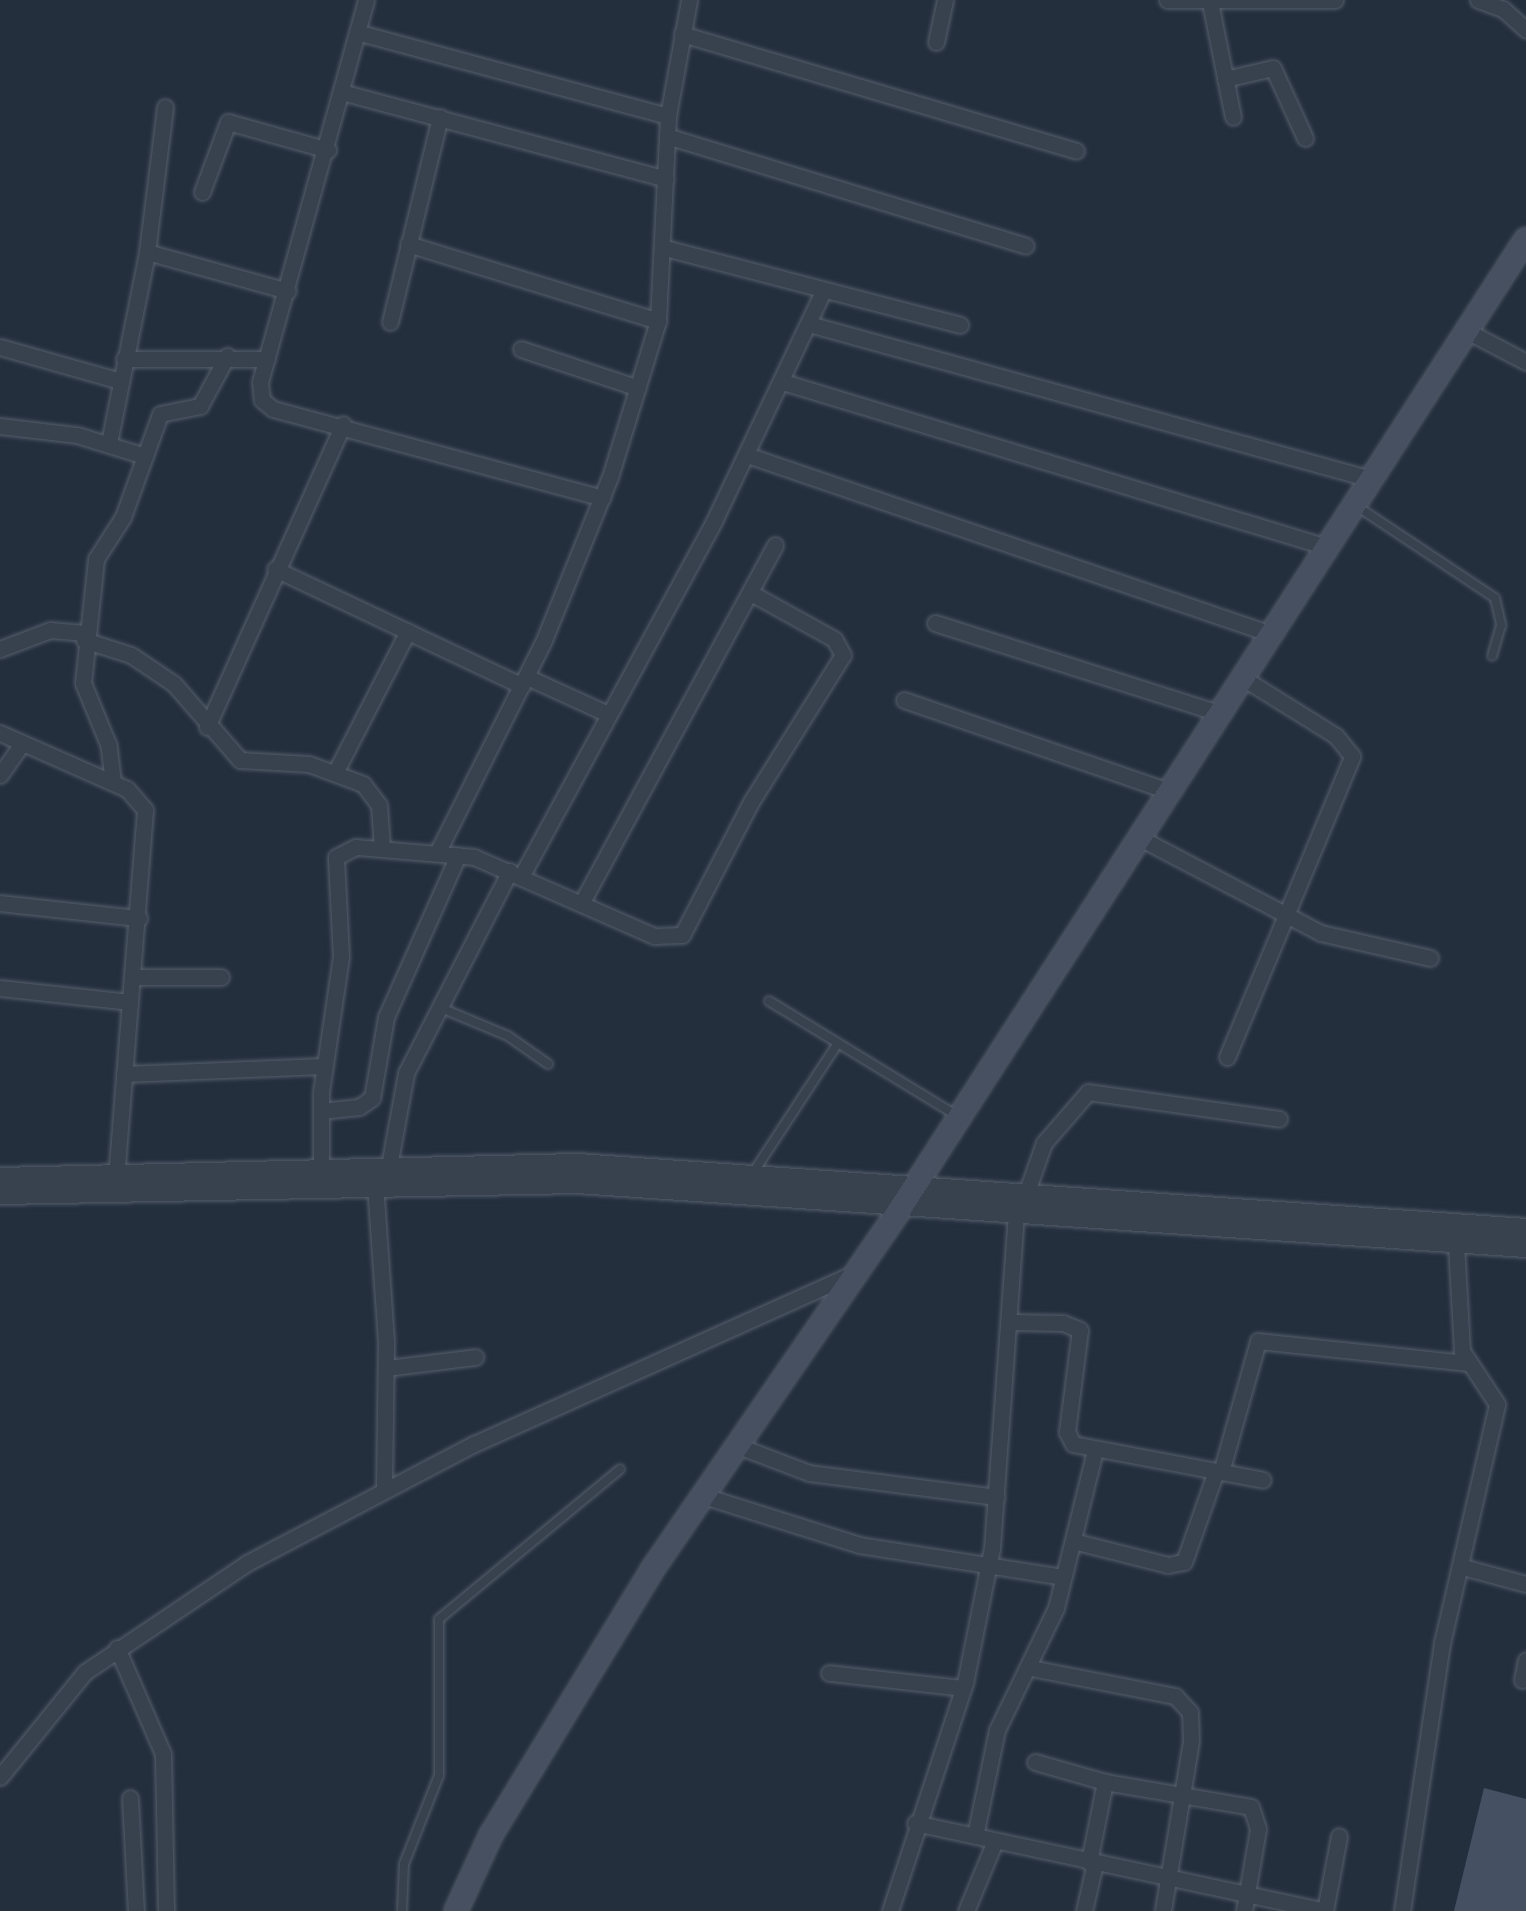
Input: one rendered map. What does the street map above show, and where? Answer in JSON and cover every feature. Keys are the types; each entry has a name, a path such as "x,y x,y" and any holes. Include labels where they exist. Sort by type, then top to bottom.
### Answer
{"main road":[{"path":"456,1911 560,1718 704,1496 900,1209 1526,239"}],"street":[{"path":"366,0 345,93 260,382 266,404 602,498"},
{"path":"438,851 524,681 602,498 638,388 658,320 665,248 668,116 689,0"},
{"path":"936,42 946,0"},
{"path":"1167,0 1335,0"},
{"path":"1478,0 1503,9 1526,30"},
{"path":"1210,2 1233,117"},
{"path":"360,34 668,116"},
{"path":"682,34 1076,151"},
{"path":"1225,80 1273,68 1306,138"},
{"path":"345,93 666,178"},
{"path":"109,443 147,252 166,107"},
{"path":"390,322 440,117"},
{"path":"202,192 228,122 328,150"},
{"path":"667,136 1026,246"},
{"path":"408,244 658,320"},
{"path":"665,248 960,324"},
{"path":"147,252 288,291"},
{"path":"389,1166 406,1073 436,1006 608,714 747,455 823,291"},
{"path":"808,324 1371,479"},
{"path":"1466,331 1526,362"},
{"path":"0,346 120,381"},
{"path":"522,348 638,388"},
{"path":"114,782 108,744 85,700 85,636 96,559 123,517 160,414 200,406 226,356"},
{"path":"124,360 268,358"},
{"path":"783,382 1327,547"},
{"path":"208,727 275,569 343,424"},
{"path":"0,426 109,443 146,456"},
{"path":"747,455 1271,634"},
{"path":"581,904 776,545"},
{"path":"275,569 524,681 608,714"},
{"path":"322,1168 323,1066 341,957 334,864 356,847 458,855 516,873 665,940 682,936 750,802 844,655 834,639 751,592"},
{"path":"935,623 1220,714"},
{"path":"0,649 50,630 85,636 154,670 186,694 227,752 251,764 308,764 336,771 374,794 383,820 382,848"},
{"path":"336,771 408,630"},
{"path":"1227,1057 1288,919 1352,756 1336,736 1243,678"},
{"path":"904,700 1169,792"},
{"path":"0,733 114,782 139,796 145,810 116,1176"},
{"path":"0,775 22,743"},
{"path":"1140,838 1288,919 1343,940 1430,958"},
{"path":"321,1111 360,1106 372,1098 386,1016 458,855"},
{"path":"0,904 139,918"},
{"path":"133,977 220,977"},
{"path":"0,988 130,1002"},
{"path":"124,1074 323,1066"},
{"path":"890,1911 914,1823 963,1688 988,1566 1017,1215 1044,1143 1088,1092 1279,1119"},
{"path":"0,1178 578,1164 1526,1228"},
{"path":"0,1194 577,1182 900,1209 1526,1246"},
{"path":"375,1184 387,1368 384,1488"},
{"path":"1402,1911 1442,1643 1497,1404 1488,1384 1466,1363 1457,1331 1456,1242"},
{"path":"0,1777 56,1702 117,1648 247,1563 384,1488 858,1272"},
{"path":"1010,1322 1063,1323 1080,1330 1066,1432 1073,1444 1264,1480"},
{"path":"1072,1542 1168,1565 1184,1562 1218,1472 1258,1341 1466,1363"},
{"path":"387,1368 475,1357"},
{"path":"741,1447 809,1474 996,1497"},
{"path":"975,1836 997,1730 1032,1668 1064,1577 1095,1450"},
{"path":"704,1496 859,1545 1064,1577"},
{"path":"1462,1567 1526,1584"},
{"path":"117,1648 163,1754 166,1911"},
{"path":"1522,1680 1526,1660"},
{"path":"1032,1668 1183,1701 1192,1724 1162,1911"},
{"path":"829,1673 963,1688"},
{"path":"1035,1762 1105,1782 1183,1794 1256,1812 1246,1904"},
{"path":"1084,1911 1105,1782"},
{"path":"130,1798 136,1911"},
{"path":"914,1823 1169,1880 1246,1904 1324,1911 1338,1836"},
{"path":"966,1911 995,1841"}],"lane":[{"path":"1354,504 1495,598 1501,625 1492,656"},
{"path":"769,1001 960,1117"},
{"path":"436,1006 508,1036 548,1064"},
{"path":"750,1177 838,1043"},
{"path":"402,1911 404,1864 439,1775 440,1619 620,1469"}],"building":[{"path":"1484,1788 1526,1799 1526,1911 1454,1911"}]}
